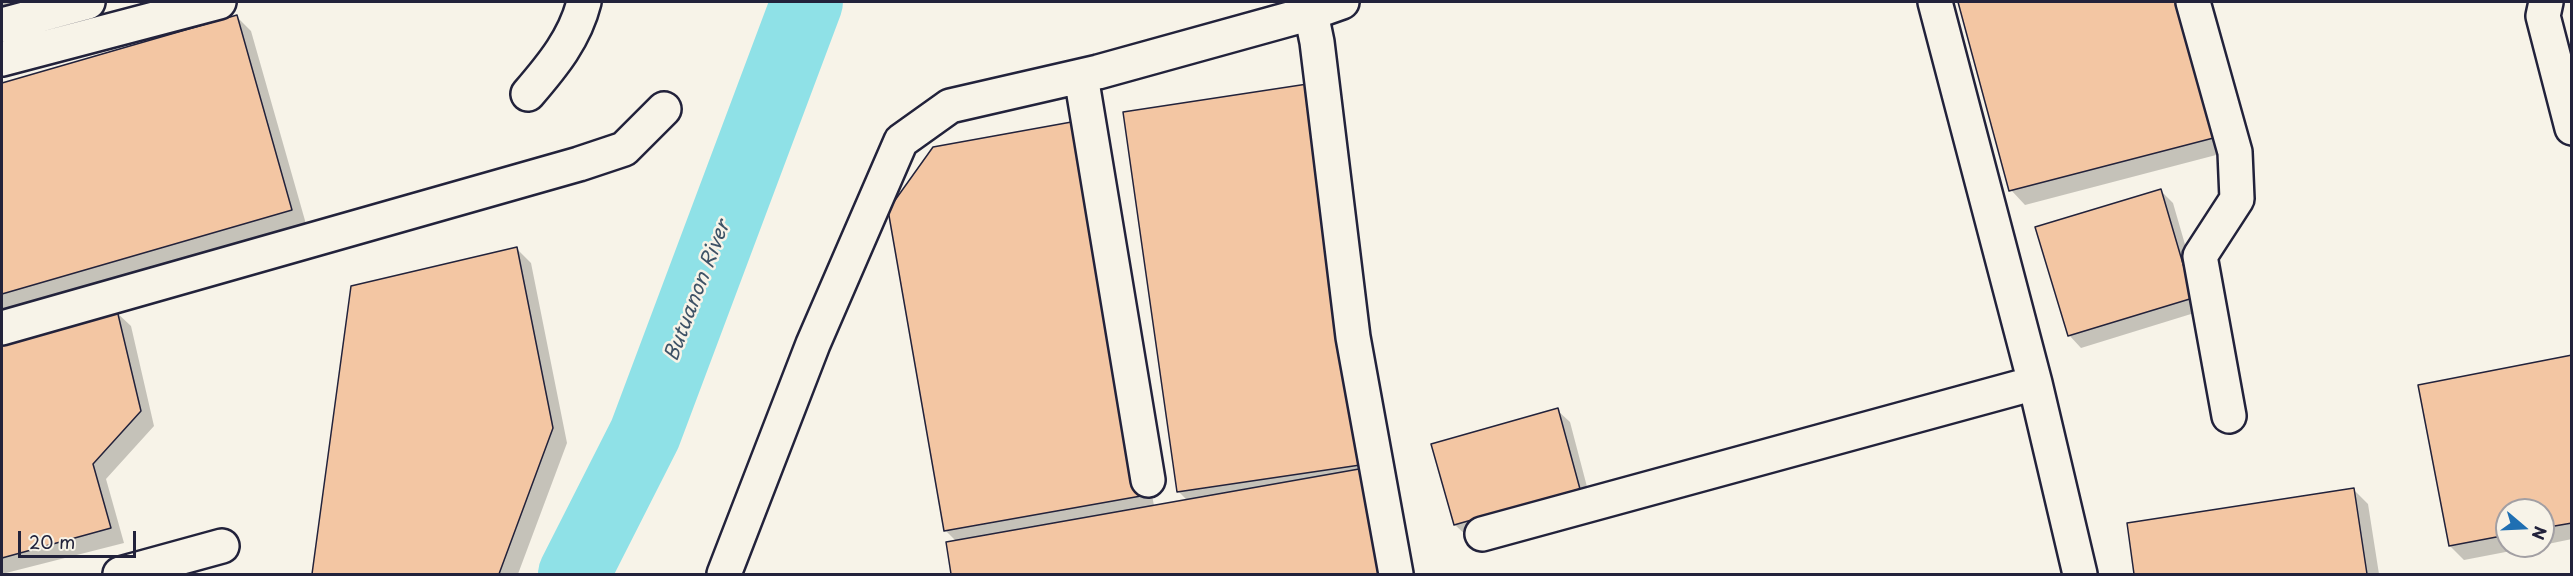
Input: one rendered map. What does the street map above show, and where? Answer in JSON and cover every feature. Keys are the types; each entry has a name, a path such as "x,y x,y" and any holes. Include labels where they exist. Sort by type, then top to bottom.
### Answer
{"street":[{"path":"2,25 88,2"},
{"path":"2,58 219,2"},
{"path":"528,94 561,52 579,22 584,2"},
{"path":"724,574 813,344 902,141 950,106 1081,76 1311,13 1342,2"},
{"path":"1935,2 2035,382 2080,574"},
{"path":"2193,2 2235,152 2237,198 2200,256 2229,416"},
{"path":"2546,2 2543,16 2571,128"},
{"path":"1311,13 1317,42 1353,338 1396,574"},
{"path":"1081,76 1148,480"},
{"path":"2,328 579,164 624,149 664,109"},
{"path":"1482,534 2035,382"},
{"path":"120,574 222,546"}],"building":[{"path":"1958,2 2189,2 2225,135 2009,191"},
{"path":"237,15 292,210 2,294 2,83"},
{"path":"1314,83 1367,464 1177,492 1123,112"},
{"path":"1077,121 1141,496 944,531 888,210 933,147"},
{"path":"2161,189 2193,298 2068,336 2035,227"},
{"path":"517,247 553,428 499,574 312,574 351,286"},
{"path":"117,310 141,411 93,464 111,528 2,558 2,341"},
{"path":"2572,355 2572,523 2555,526 2555,498 2495,498 2495,537 2449,546 2418,385"},
{"path":"1558,408 1580,489 1454,525 1431,444"},
{"path":"1376,466 1395,574 951,574 946,542"},
{"path":"2354,488 2367,574 2134,574 2127,523"}],"waterway":[{"name":"Butuanon River","path":"574,574 645,434 807,2"}]}
